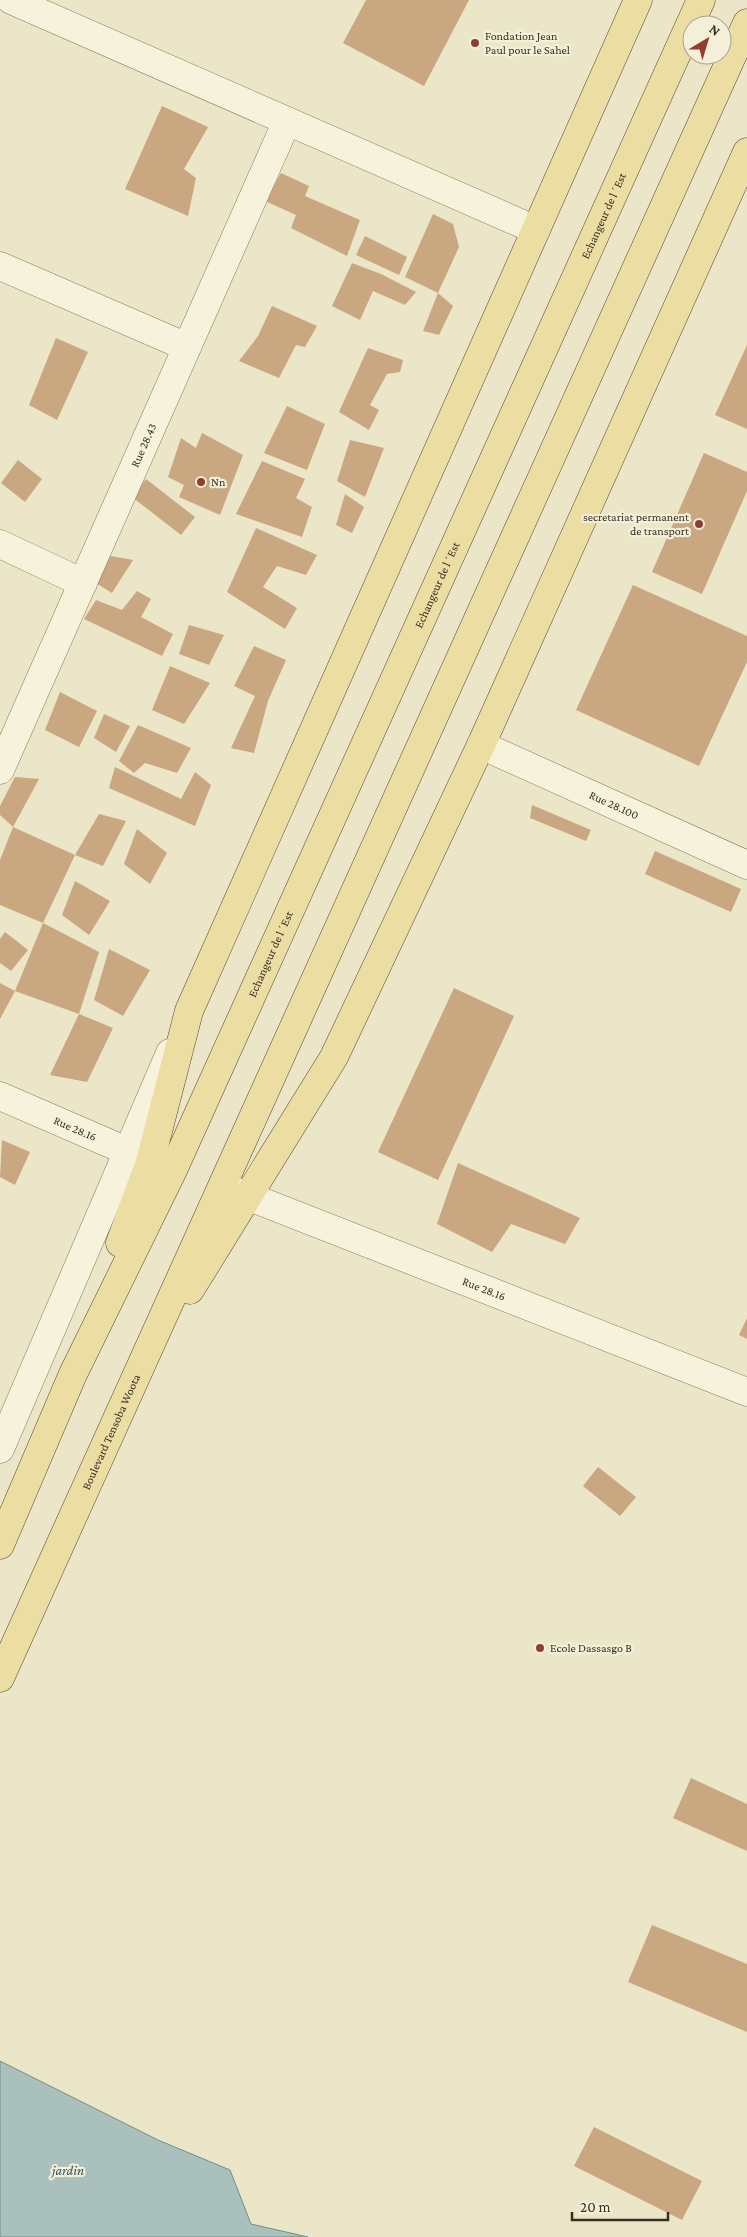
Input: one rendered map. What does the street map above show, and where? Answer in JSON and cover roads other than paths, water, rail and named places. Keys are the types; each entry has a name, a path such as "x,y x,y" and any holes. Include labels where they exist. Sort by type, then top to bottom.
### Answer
{"main road":[{"path":"0,1545 73,1374 150,1161 189,1011 638,0"},
{"name":"Echangeur de l´Est","path":"150,1161 702,0"},
{"path":"221,1185 747,23"},
{"path":"126,1396 334,1057 481,745 739,181 747,152"},
{"name":"Boulevard Tensoba Woota","path":"0,1678 221,1185"}],"street":[{"path":"11,0 536,230"},
{"name":"Rue 28.43","path":"0,770 287,121"},
{"path":"0,266 187,347"},
{"path":"0,544 83,583"},
{"name":"Rue 28.100","path":"481,745 747,865"},
{"name":"Rue 28.16","path":"0,1096 150,1161"},
{"path":"0,1449 150,1161"},
{"name":"Rue 28.16","path":"221,1185 747,1392"}],"water":[{"name":"jardin","path":"0,2061 158,2140 230,2170 251,2224 308,2237 0,2237"}],"place":[{"name":"Fondation Jean Paul pour le Sahel","path":"475,43"},
{"name":"Nn","path":"201,482"},
{"name":"secretariat permanent de transport","path":"699,524"},
{"name":"Ecole Dassasgo B","path":"540,1648"}]}
